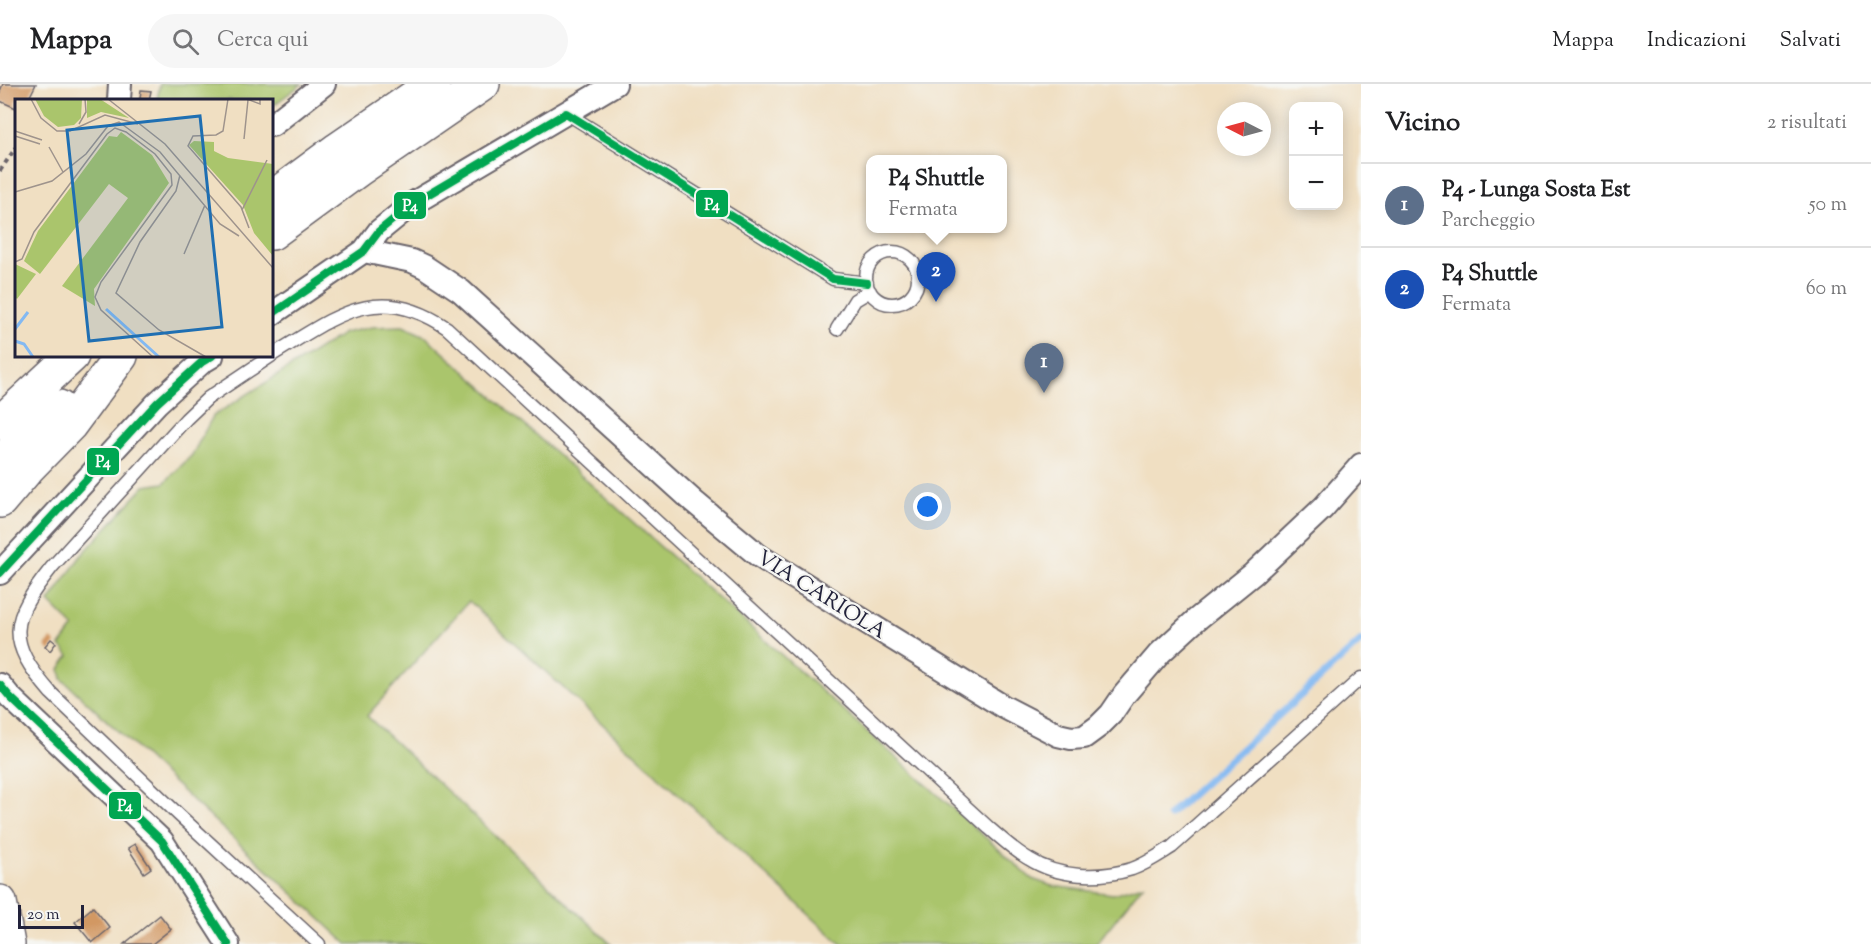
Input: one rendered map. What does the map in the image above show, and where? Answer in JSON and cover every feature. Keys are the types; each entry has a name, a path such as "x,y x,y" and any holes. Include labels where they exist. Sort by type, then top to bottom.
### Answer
{"highway":[{"path":"273,197 338,149 433,84"},
{"path":"273,231 483,84"},
{"path":"0,423 71,357"},
{"path":"0,464 24,438 115,357"},
{"path":"0,501 70,425 120,357"},
{"path":"0,902 8,944"}],"street":[{"path":"119,99 120,84"},
{"path":"273,124 324,84"},
{"path":"273,313 364,251 379,231 412,204 615,84"},
{"name":"VIA CARIOLA","path":"364,251 412,261 461,291 693,501 759,556 1004,707 1058,735 1071,738 1084,737 1099,726 1160,652 1260,567 1323,508 1361,465"},
{"path":"0,573 157,403 211,357"},
{"path":"0,685 162,841 228,944"}],"lane":[{"path":"566,112 833,279 868,287 875,298 882,302 900,303 914,292 918,285 918,276 911,260 897,252 888,252 873,260 869,267 868,287 855,300 837,329"},
{"path":"273,354 347,312 372,306 394,306 417,310 447,327 989,828 1029,860 1054,871 1082,875 1110,873 1133,868 1172,847 1361,678"},
{"path":"268,357 208,398 179,426 52,567 31,594 22,612 18,635 24,654 34,673 51,693 319,944"}],"path":[{"path":"0,171 15,148"}],"green space":[{"path":"160,84 302,84 273,105 273,99 157,99"},
{"path":"403,326 425,336 1032,879 1052,886 1113,894 1143,885 1096,944 841,944 469,601 367,716 611,944 347,944 62,679 60,669 69,656 60,646 74,627 49,602 80,557 145,486 164,483 192,455 213,416 344,333 372,327"}],"building":[{"path":"3,84 36,84 28,99 15,99 15,108 0,101"},
{"path":"141,90 151,91 149,99 140,99"},
{"path":"51,639 56,643 50,651 45,646"},
{"path":"135,844 151,868 144,873 128,848"},
{"path":"93,907 110,928 92,943 75,922"},
{"path":"160,915 171,929 152,944 124,944"}],"waterway":[{"path":"1169,815 1361,641"}],"transit line":[{"name":"P4","path":"273,313 364,251 379,231 412,204 566,113 833,279 867,283"},
{"name":"P4","path":"0,573 157,403 210,357"},
{"name":"P4","path":"0,685 162,841 228,944"}],"place":[{"name":"P4 Shuttle","path":"936,302"},
{"name":"P4 - Lunga Sosta Est","path":"1044,393"}]}
